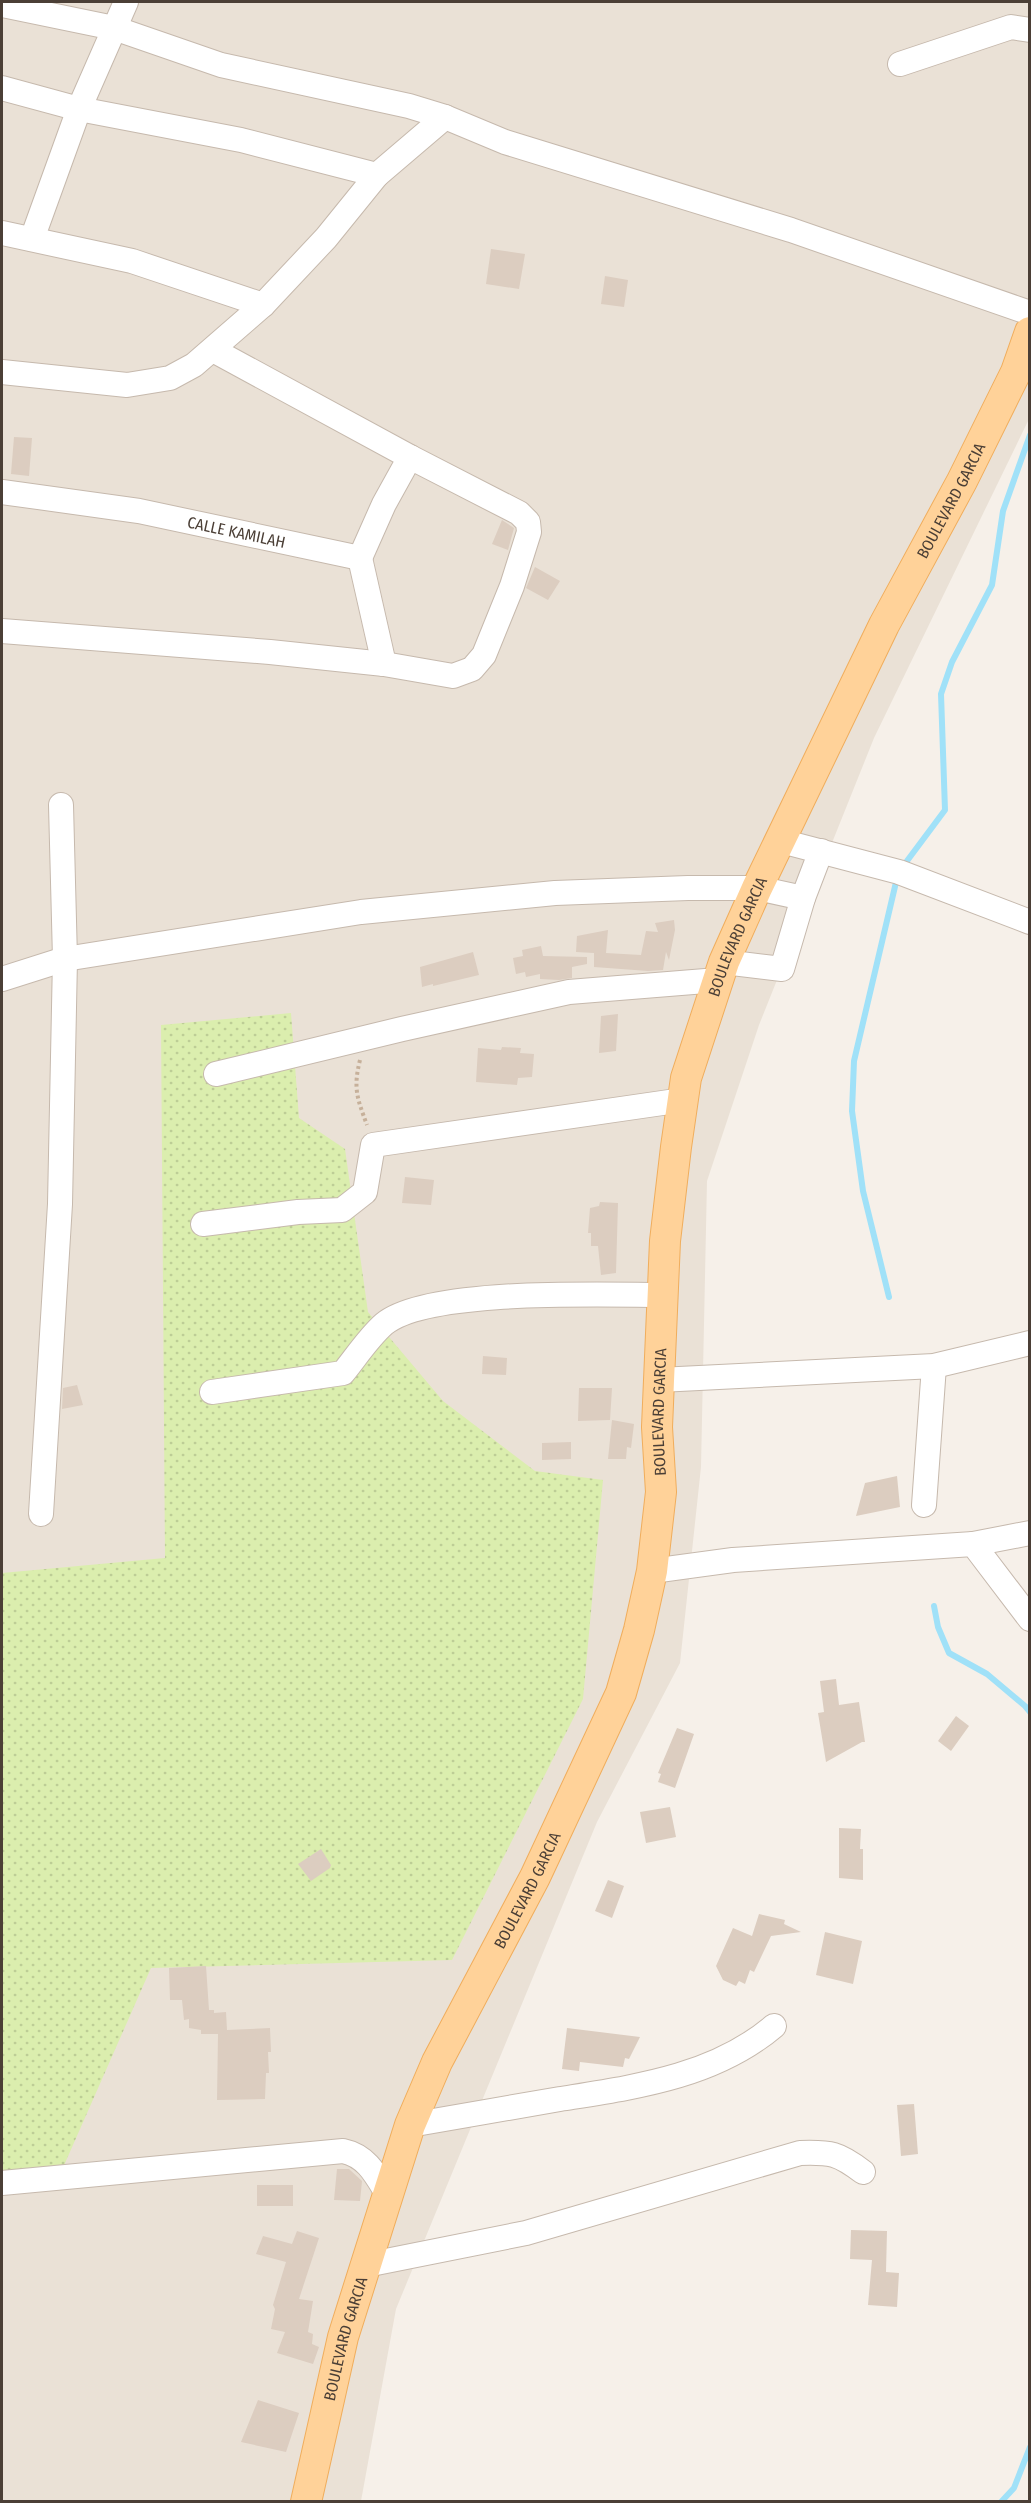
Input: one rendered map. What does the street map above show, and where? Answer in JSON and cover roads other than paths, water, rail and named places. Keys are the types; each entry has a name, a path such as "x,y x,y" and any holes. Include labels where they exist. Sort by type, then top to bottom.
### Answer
{"main road":[{"name":"BOULEVARD GARCIA","path":"306,2502 343,2337 410,2125 436,2062 535,1877 621,1692 639,1630 652,1571 661,1492 657,1426 665,1241 686,1078 721,971 756,888 781,841 884,625 962,481 1016,372 1029,332"}],"street":[{"path":"32,239 79,109 126,2"},
{"path":"2,5 114,28 221,65 409,106 445,117 506,142 791,230 1029,313"},
{"path":"900,64 1011,27 1029,30"},
{"path":"2,88 79,109 241,140 377,176"},
{"path":"2,372 128,385 170,378 194,365 263,305 326,238 377,176 445,117"},
{"path":"2,233 132,261 263,305"},
{"path":"2,631 117,638 384,664 453,676 472,669 484,655 512,586 529,532 528,522 519,513 410,457 213,350"},
{"path":"384,664 360,558 384,504 410,457"},
{"name":"CALLE KAMILAH","path":"2,492 139,511 360,558"},
{"path":"41,1514 60,1204 65,959 61,805"},
{"path":"781,841 899,872 1029,922"},
{"path":"216,1074 569,992 721,971 782,969 803,898 821,851"},
{"path":"2,979 65,959 372,911 555,893 688,888 756,888 803,898"},
{"path":"203,1224 298,1212 342,1210 365,1192 374,1145 683,1100"},
{"path":"212,1392 343,1373 385,1323 425,1305 516,1296 663,1295"},
{"path":"659,1380 934,1366 1029,1343"},
{"path":"924,1506 934,1366"},
{"path":"652,1571 733,1560 973,1544 1029,1533"},
{"path":"973,1544 1029,1619"},
{"path":"410,2125 639,2086 719,2062 753,2044 774,2026"},
{"path":"2,2183 343,2151 355,2154 367,2162 388,2195"},
{"path":"366,2265 526,2233 800,2153 821,2152 843,2157 863,2172"}],"waterway":[{"path":"901,869 945,810 941,694 952,662 992,585 1003,511 1030,435"},
{"path":"889,1297 863,1191 852,1111 854,1061 897,878"},
{"path":"934,1606 938,1627 949,1653 987,1674 1030,1712"},
{"path":"1001,2502 1014,2488 1030,2447"}]}
